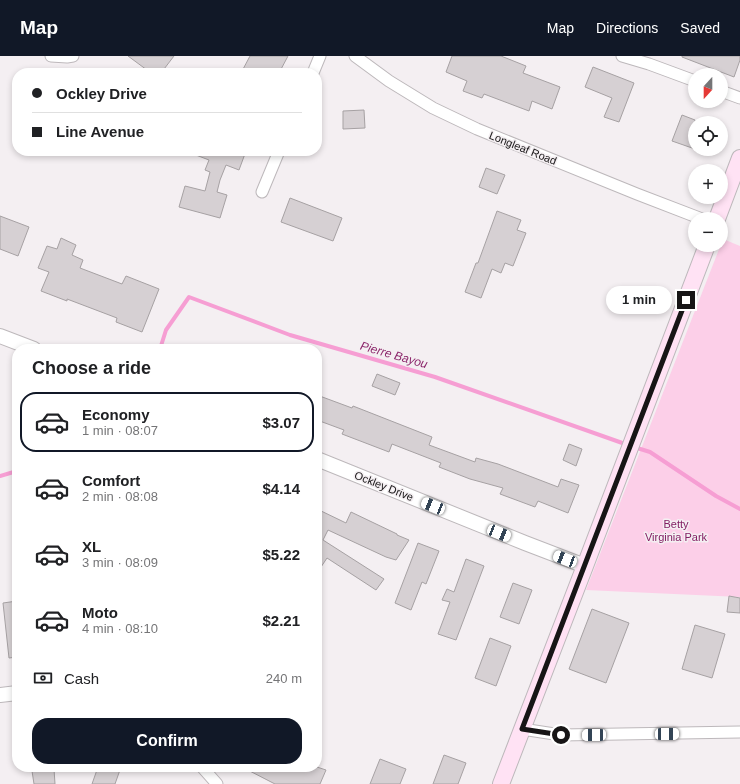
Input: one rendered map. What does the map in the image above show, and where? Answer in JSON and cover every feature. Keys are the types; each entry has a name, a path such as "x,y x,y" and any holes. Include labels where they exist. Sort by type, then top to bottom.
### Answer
{"main road":[{"path":"720,212 740,158"},
{"path":"501,784 704,252"}],"street":[{"path":"52,56 73,56"},
{"path":"315,68 320,56"},
{"name":"Longleaf Road","path":"355,56 390,81 433,108 477,129 688,214"},
{"path":"622,56 688,78"},
{"path":"728,94 740,98"},
{"path":"262,192 277,156"},
{"path":"0,336 21,344"},
{"name":"Ockley Drive","path":"322,461 585,566"},
{"path":"0,695 12,694"},
{"path":"522,729 561,735 740,732"},
{"path":"206,772 217,784"}],"green space":[{"name":"Betty Virginia Park","path":"728,241 740,246 740,597 586,590 718,252 728,252"}],"building":[{"path":"128,56 174,56 165,68 144,68"},
{"path":"250,56 288,56 282,68 244,68"},
{"path":"452,56 501,56 526,66 523,73 560,87 552,109 532,101 529,111 484,94 482,98 463,91 467,81 446,72"},
{"path":"740,56 740,60 734,77 728,75 728,68 711,68 682,57"},
{"path":"593,67 634,83 619,122 604,117 612,98 585,87"},
{"path":"364,110 365,128 343,129 343,111"},
{"path":"682,115 688,117 688,147 672,141"},
{"path":"198,156 244,156 239,170 226,165 220,180 217,192 227,195 220,218 179,207 185,186 205,191 210,172 205,170 209,160"},
{"path":"486,168 505,175 497,194 479,187"},
{"path":"290,198 342,218 333,241 281,222"},
{"path":"497,211 521,220 517,230 526,233 513,266 505,263 501,273 492,269 481,298 465,292 476,263 478,263"},
{"path":"0,216 29,227 18,256 0,249"},
{"path":"61,238 76,245 72,255 83,260 80,268 122,284 126,276 159,289 142,332 116,322 117,318 41,291 49,272 38,268 47,246 57,249"},
{"path":"377,374 400,383 395,395 372,386"},
{"path":"322,397 352,408 353,406 432,437 429,445 475,462 476,458 498,464 558,487 561,479 579,485 568,513 538,501 535,507 500,494 503,488 470,479 439,467 441,463 392,444 389,452 342,434 344,430 322,422"},
{"path":"569,444 582,449 576,466 563,460"},
{"path":"322,511 346,523 351,512 409,540 396,560 386,557 328,530 323,540 384,579 376,590 327,558 322,566"},
{"path":"418,543 439,551 426,584 422,582 411,610 395,603"},
{"path":"466,559 484,566 456,640 438,634 450,602 442,600 447,589 454,592"},
{"path":"513,583 532,590 519,624 500,617"},
{"path":"729,596 740,598 740,613 727,612"},
{"path":"12,602 12,658 9,658 3,603"},
{"path":"592,609 629,623 606,683 569,669"},
{"path":"695,625 725,634 712,678 682,669"},
{"path":"490,638 511,646 496,686 475,678"},
{"path":"444,755 466,763 458,784 433,784"},
{"path":"380,759 406,769 400,784 370,784"},
{"path":"322,769 326,770 320,784 275,784 252,772 322,772"},
{"path":"32,772 54,772 55,784 34,784"},
{"path":"96,772 119,772 115,784 92,784"}],"waterway":[{"name":"Pierre Bayou","path":"162,344 166,330 189,297 290,335 321,344"},
{"name":"Pierre Bayou","path":"322,344 435,377 628,445"},
{"path":"634,447 650,452 716,496 740,509"},
{"name":"Pierre Bayou","path":"0,476 12,472"}],"route":[{"path":"561,735 522,729 686,300"}]}
